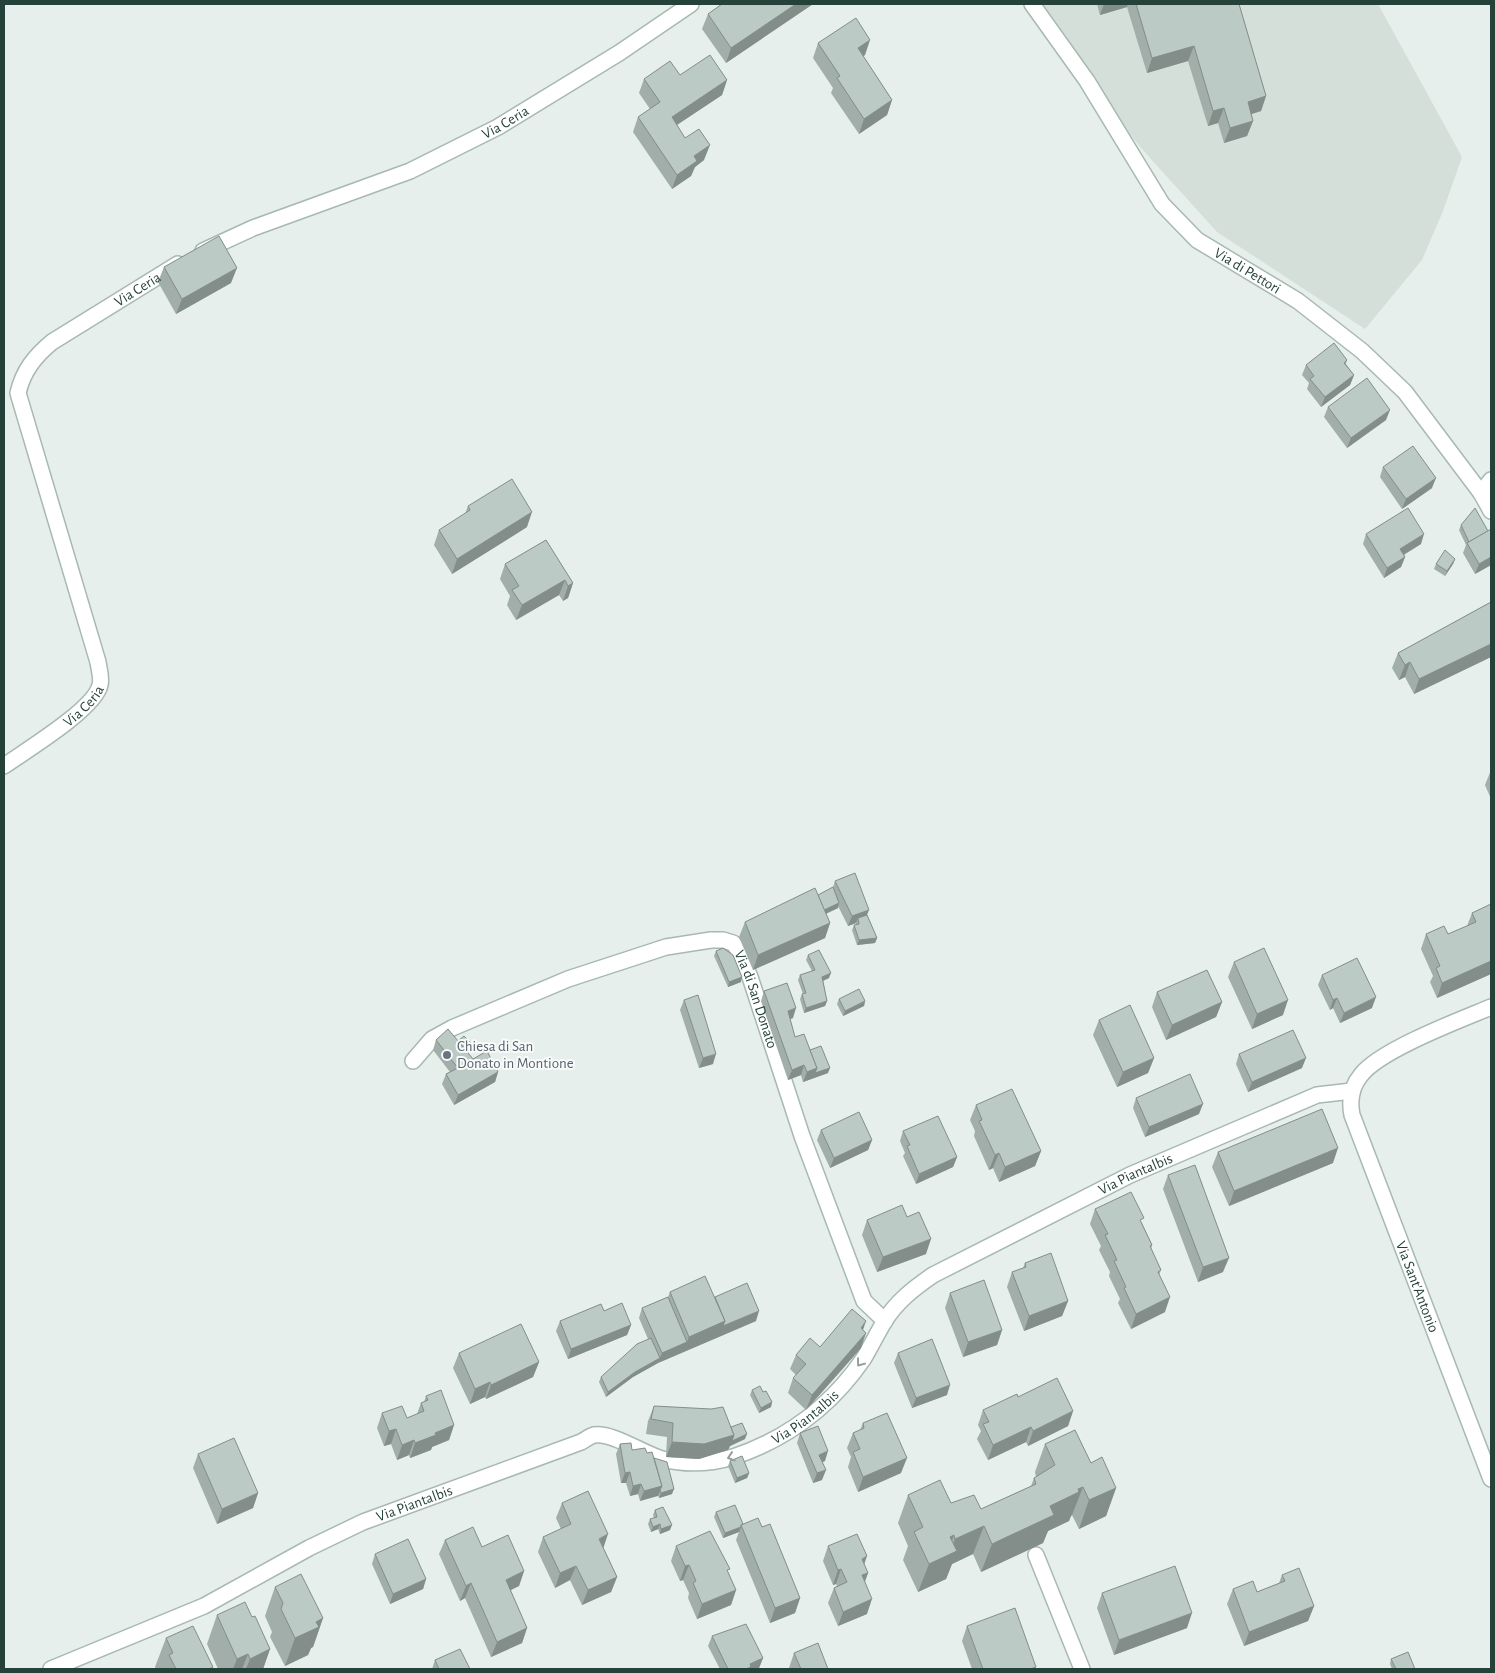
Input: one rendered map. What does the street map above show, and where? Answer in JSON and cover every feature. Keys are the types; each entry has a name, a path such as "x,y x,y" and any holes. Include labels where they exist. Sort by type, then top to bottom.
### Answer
{"street":[{"name":"Via Ceria","path":"4,766 78,713 94,697 100,685 98,662 18,394 22,377 38,353 52,342 193,256 253,228 410,171 498,127 619,53 691,4"},
{"name":"Via di Pettori","path":"1032,4 1087,80 1162,204 1187,232 1206,246 1298,301 1362,351 1404,392 1481,493 1491,511"},
{"path":"1481,493 1491,480"},
{"name":"Via di San Donato","path":"413,1061 432,1039 452,1028 568,979 666,947 711,940 723,940 733,943 739,951 750,977 802,1136 864,1301 885,1321"},
{"path":"1352,1092 1364,1071 1388,1055 1445,1026 1491,1007"},
{"name":"Via Piantalbis","path":"51,1669 204,1606 309,1548 363,1522 581,1442 594,1435 607,1436 660,1458 681,1463 717,1461 751,1449 784,1434 818,1410 863,1359 885,1321 902,1299 933,1275 1083,1197 1235,1129 1317,1095 1352,1092"},
{"name":"Via Sant'Antonio","path":"1352,1092 1352,1115 1491,1480"},
{"path":"1036,1555 1082,1669"}],"shaded area":[{"path":"1032,4 1378,4 1462,157 1443,211 1422,260 1365,329 1217,232 1141,148 1087,81"}],"building":[{"path":"722,4 796,4 731,48 708,14"},
{"path":"1136,4 1239,4 1266,96 1248,102 1253,121 1230,128 1224,108 1213,111 1194,46 1152,58"},
{"path":"856,18 870,40 858,48 892,100 864,119 837,78 840,76 818,43"},
{"path":"710,55 727,80 672,117 685,138 699,129 710,145 694,156 697,161 677,175 638,117 660,102 644,79 670,61 680,75"},
{"path":"219,236 237,268 182,299 164,267"},
{"path":"1334,343 1347,360 1344,363 1354,375 1325,397 1310,379 1314,376 1306,365"},
{"path":"1367,378 1390,410 1351,438 1328,407"},
{"path":"1413,446 1436,478 1406,499 1383,467"},
{"path":"512,479 532,512 457,559 439,530 470,510 468,506"},
{"path":"1408,508 1424,534 1400,549 1405,557 1387,568 1366,534"},
{"path":"1475,508 1488,531 1469,542 1461,525"},
{"path":"1491,529 1491,557 1479,564 1467,543"},
{"path":"546,540 573,583 568,586 565,580 522,605 512,590 519,586 505,564"},
{"path":"1445,550 1455,559 1447,571 1436,564"},
{"path":"1491,602 1491,644 1419,679 1410,662 1405,665 1398,653"},
{"path":"855,873 869,910 852,916 835,881"},
{"path":"833,887 839,903 824,910 818,895"},
{"path":"815,888 830,923 758,955 745,922"},
{"path":"1491,904 1491,961 1442,983 1436,968 1440,966 1426,934 1444,926 1448,934 1476,922 1472,913"},
{"path":"867,915 877,938 859,940 854,925 859,924 858,918"},
{"path":"723,948 733,955 742,977 729,982 716,951"},
{"path":"1264,948 1288,1000 1257,1014 1234,962"},
{"path":"819,950 831,973 822,977 827,1001 806,1008 802,994 806,993 800,975 815,970 808,955"},
{"path":"1357,958 1376,997 1344,1013 1337,998 1333,1000 1322,975"},
{"path":"1207,970 1222,1002 1172,1025 1157,992"},
{"path":"787,983 796,1008 788,1011 795,1037 804,1034 817,1068 807,1072 804,1065 792,1070 764,991"},
{"path":"859,989 865,1001 845,1011 839,999"},
{"path":"698,995 716,1054 703,1058 684,1000"},
{"path":"1130,1005 1154,1058 1123,1072 1099,1020"},
{"path":"448,1029 473,1059 487,1051 498,1072 458,1095 446,1074 458,1068 436,1040"},
{"path":"1293,1030 1306,1058 1252,1082 1239,1054"},
{"path":"464,1036 473,1045 467,1051 458,1041"},
{"path":"821,1046 830,1068 815,1073 817,1068 810,1050"},
{"path":"1190,1074 1203,1104 1149,1127 1136,1098"},
{"path":"1012,1089 1041,1151 1005,1167 999,1153 995,1155 979,1121 982,1120 976,1105"},
{"path":"1322,1109 1338,1148 1234,1191 1218,1152"},
{"path":"859,1112 872,1140 834,1158 821,1130"},
{"path":"938,1116 957,1157 919,1174 907,1146 910,1145 903,1131"},
{"path":"1195,1165 1229,1258 1203,1267 1168,1175"},
{"path":"1131,1192 1144,1218 1140,1220 1161,1270 1158,1272 1170,1297 1136,1314 1114,1261 1117,1260 1105,1235 1108,1234 1095,1209"},
{"path":"902,1205 907,1217 919,1212 931,1239 883,1257 867,1220"},
{"path":"1051,1253 1068,1301 1029,1316 1012,1272 1026,1267 1025,1263"},
{"path":"705,1276 725,1321 689,1337 670,1292"},
{"path":"984,1280 1002,1330 968,1342 950,1293"},
{"path":"747,1283 759,1311 723,1326 725,1321 715,1297"},
{"path":"668,1297 687,1342 662,1353 642,1308"},
{"path":"622,1303 631,1325 571,1349 560,1321 601,1304 604,1311"},
{"path":"852,1309 866,1321 861,1328 866,1333 812,1395 793,1378 806,1364 796,1355 810,1338 820,1347"},
{"path":"521,1324 539,1362 491,1385 490,1382 475,1389 459,1353"},
{"path":"651,1338 660,1358 635,1372 608,1392 601,1377 637,1344"},
{"path":"932,1339 950,1385 916,1398 898,1353"},
{"path":"1057,1378 1073,1411 1033,1431 1031,1427 993,1445 983,1424 989,1422 983,1410 1017,1394 1018,1397"},
{"path":"760,1386 763,1392 766,1391 772,1402 761,1408 752,1390"},
{"path":"441,1390 454,1425 435,1433 436,1435 415,1443 414,1440 402,1445 396,1429 389,1431 382,1413 402,1406 407,1418 424,1411 421,1403 428,1400 426,1396"},
{"path":"654,1406 711,1409 723,1407 734,1435 704,1444 672,1442 673,1423 651,1419"},
{"path":"887,1413 907,1458 863,1477 853,1452 860,1449 853,1433 864,1428 863,1423"},
{"path":"742,1423 747,1434 732,1441 734,1435 731,1427"},
{"path":"818,1426 828,1451 819,1455 826,1470 817,1473 800,1433"},
{"path":"1075,1430 1091,1463 1102,1457 1116,1488 1089,1500 1083,1487 1078,1489 1079,1492 1050,1506 1054,1515 992,1544 984,1526 955,1539 954,1535 950,1537 957,1551 929,1564 914,1532 923,1527 908,1495 940,1480 951,1503 974,1495 981,1509 1036,1484 1034,1478 1055,1465 1045,1444"},
{"path":"234,1438 258,1493 222,1509 198,1454"},
{"path":"631,1443 632,1450 645,1448 647,1453 652,1452 662,1486 644,1491 641,1484 633,1486 630,1472 625,1473 620,1444"},
{"path":"742,1456 749,1473 737,1478 730,1461"},
{"path":"654,1458 667,1462 674,1489 661,1493 662,1486"},
{"path":"588,1491 608,1534 599,1539 617,1577 588,1590 576,1566 560,1573 543,1537 571,1524 562,1503"},
{"path":"735,1505 743,1524 741,1527 725,1533 716,1512"},
{"path":"663,1507 672,1525 661,1529 660,1524 653,1527 650,1519 657,1517 655,1510"},
{"path":"758,1518 762,1527 770,1524 800,1598 775,1608 741,1525"},
{"path":"473,1527 482,1547 508,1535 524,1571 506,1580 527,1628 497,1642 471,1583 466,1586 445,1540"},
{"path":"710,1531 730,1569 727,1570 736,1590 702,1604 693,1583 696,1581 689,1565 685,1566 676,1546"},
{"path":"857,1534 867,1556 862,1559 868,1573 862,1575 872,1599 843,1612 834,1588 847,1582 841,1569 838,1570 828,1546"},
{"path":"408,1539 426,1579 393,1594 375,1554"},
{"path":"1175,1566 1192,1613 1119,1640 1102,1593"},
{"path":"1299,1568 1314,1606 1249,1632 1233,1589 1253,1581 1257,1592 1285,1581 1282,1575"},
{"path":"301,1574 323,1618 316,1622 319,1627 295,1638 281,1609 283,1603 275,1587"},
{"path":"245,1602 252,1617 255,1616 270,1649 250,1659 248,1654 237,1659 217,1615"},
{"path":"1015,1608 1036,1667 1030,1669 983,1669 967,1626"},
{"path":"746,1624 763,1658 750,1664 751,1667 746,1669 728,1669 712,1636"},
{"path":"193,1626 213,1667 209,1669 176,1669 169,1655 173,1653 166,1638"},
{"path":"818,1643 828,1669 801,1669 794,1653"},
{"path":"460,1649 470,1669 439,1669 435,1660"},
{"path":"1408,1652 1415,1669 1396,1669 1391,1659"}],"place":[{"name":"Chiesa di San Donato in Montione","path":"447,1055"}]}
